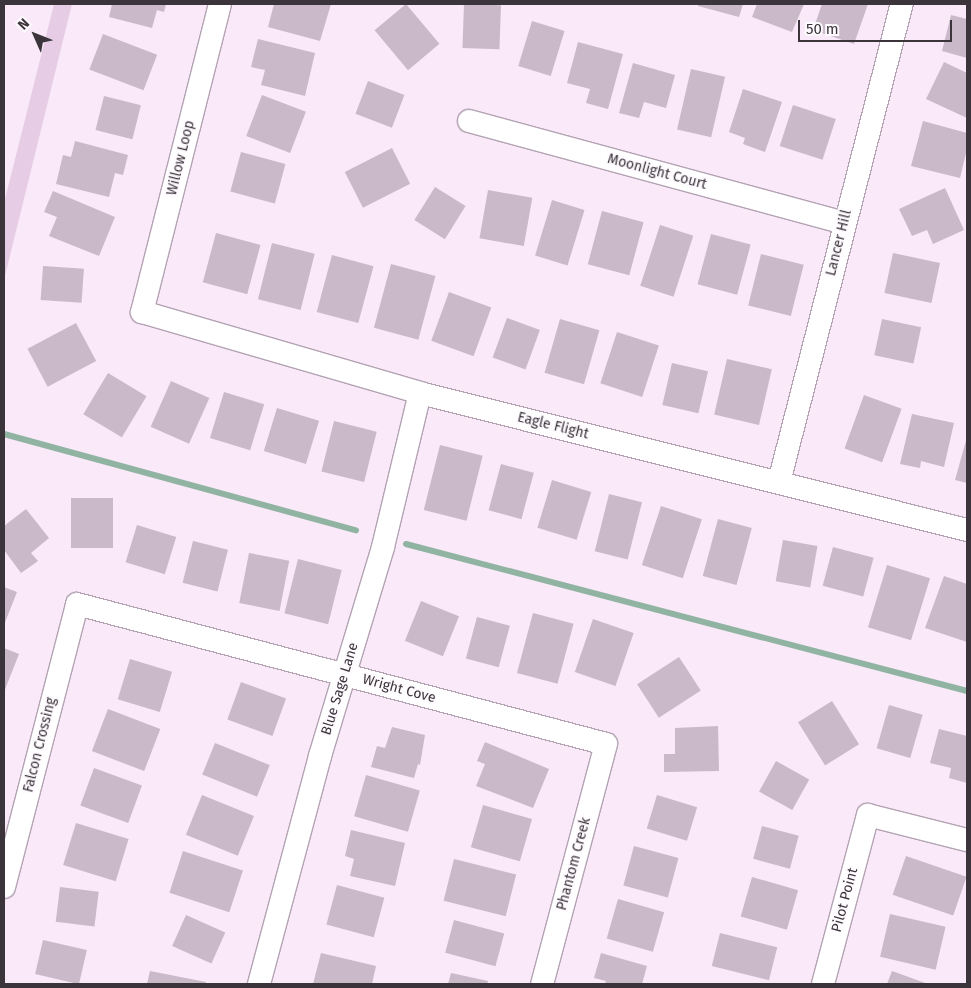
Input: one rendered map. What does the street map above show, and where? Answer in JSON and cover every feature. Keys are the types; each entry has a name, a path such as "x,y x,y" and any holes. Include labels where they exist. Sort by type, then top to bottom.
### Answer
{"street":[{"name":"Willow Loop","path":"142,312 220,4"},
{"name":"Lancer Hill","path":"779,482 844,223 902,4"},
{"name":"Moonlight Court","path":"469,121 844,223"},
{"name":"Eagle Flight","path":"142,312 420,393 967,530"},
{"name":"Blue Sage Lane","path":"259,984 320,756 382,547 420,393"},
{"name":"Wright Cove","path":"77,604 606,744"},
{"name":"Falcon Crossing","path":"4,887 77,604"},
{"name":"Phantom Creek","path":"542,984 606,744"},
{"name":"Pilot Point","path":"823,984 868,815 967,840"}],"shaded area":[{"path":"54,4 72,4 4,280 4,203"}],"building":[{"path":"112,4 166,4 164,12 157,10 152,28 109,17"},
{"path":"274,4 331,4 320,41 268,27"},
{"path":"406,4 439,44 408,70 375,30"},
{"path":"464,4 501,5 499,49 462,48"},
{"path":"698,4 743,4 739,17 698,6"},
{"path":"757,4 804,4 792,32 752,17"},
{"path":"822,4 868,4 854,44 813,30"},
{"path":"951,15 967,19 967,58 942,51"},
{"path":"532,21 565,31 551,76 518,66"},
{"path":"103,34 157,55 144,90 89,69"},
{"path":"258,39 315,53 305,96 261,85 265,70 251,67"},
{"path":"578,42 623,54 608,109 586,103 590,89 567,83"},
{"path":"944,62 967,73 967,118 926,99"},
{"path":"633,63 675,75 666,108 644,102 639,118 619,113"},
{"path":"691,69 725,77 711,137 677,129"},
{"path":"368,81 404,95 392,128 355,114"},
{"path":"743,89 782,102 765,152 743,144 745,138 729,132"},
{"path":"262,95 306,112 290,153 246,136"},
{"path":"104,96 141,105 132,139 96,130"},
{"path":"793,105 836,119 823,160 780,146"},
{"path":"923,121 967,133 967,149 960,178 911,166"},
{"path":"75,141 128,155 123,175 115,173 109,197 56,184 63,155 71,157"},
{"path":"392,148 410,184 363,208 345,172"},
{"path":"241,152 285,164 275,204 230,192"},
{"path":"435,187 466,206 445,239 414,220"},
{"path":"945,188 964,230 933,244 927,230 912,236 899,209"},
{"path":"488,190 532,198 524,246 479,238"},
{"path":"53,191 115,217 99,256 49,236 57,217 44,212"},
{"path":"552,200 585,210 568,265 535,255"},
{"path":"602,211 644,222 629,275 588,264"},
{"path":"660,225 693,236 674,297 640,286"},
{"path":"216,233 260,245 247,294 203,282"},
{"path":"711,234 751,245 737,295 698,284"},
{"path":"272,243 315,254 301,310 258,299"},
{"path":"893,253 940,263 931,303 884,293"},
{"path":"761,254 804,265 791,316 748,305"},
{"path":"332,255 374,266 358,323 317,312"},
{"path":"391,264 435,276 418,340 374,328"},
{"path":"43,266 84,269 82,303 41,300"},
{"path":"449,292 491,307 474,356 431,341"},
{"path":"507,318 540,330 526,369 493,357"},
{"path":"560,319 599,330 584,384 545,373"},
{"path":"882,319 921,327 913,364 874,355"},
{"path":"76,323 96,361 48,387 27,349"},
{"path":"617,332 659,346 642,397 600,383"},
{"path":"727,359 772,369 759,425 714,415"},
{"path":"672,363 708,371 698,413 662,405"},
{"path":"108,373 147,396 122,437 83,414"},
{"path":"171,381 209,398 189,444 151,427"},
{"path":"224,392 264,404 250,450 210,438"},
{"path":"864,395 902,409 882,462 845,449"},
{"path":"277,408 319,421 306,464 264,451"},
{"path":"912,414 954,423 944,467 921,461 920,468 900,464"},
{"path":"334,421 377,432 364,482 321,471"},
{"path":"967,437 967,483 955,480"},
{"path":"440,445 483,456 466,521 424,510"},
{"path":"501,464 534,473 521,519 489,510"},
{"path":"552,480 591,492 577,540 537,528"},
{"path":"609,494 642,502 628,559 595,551"},
{"path":"71,498 113,498 113,548 71,548"},
{"path":"661,506 702,519 683,578 642,565"},
{"path":"26,509 49,538 31,553 38,561 21,573 4,550 4,526"},
{"path":"718,519 752,528 737,585 703,576"},
{"path":"137,525 176,537 165,574 126,562"},
{"path":"783,540 817,546 810,587 776,581"},
{"path":"193,541 228,550 218,591 183,583"},
{"path":"833,547 874,558 863,597 823,586"},
{"path":"249,553 289,561 280,611 239,603"},
{"path":"298,559 342,570 328,624 284,613"},
{"path":"887,565 930,578 911,640 868,627"},
{"path":"944,576 967,584 967,642 925,628"},
{"path":"4,587 17,592 4,625"},
{"path":"421,601 459,616 443,656 405,641"},
{"path":"533,613 574,624 558,684 517,673"},
{"path":"477,617 510,626 499,667 466,659"},
{"path":"593,619 634,633 615,686 575,672"},
{"path":"4,648 19,654 4,692"},
{"path":"679,657 701,691 659,718 637,684"},
{"path":"130,659 172,672 160,712 118,699"},
{"path":"241,682 286,698 272,736 227,720"},
{"path":"832,701 859,744 825,765 798,722"},
{"path":"889,705 923,715 910,758 877,748"},
{"path":"108,709 160,729 144,771 92,751"},
{"path":"718,726 719,771 664,772 664,754 675,754 675,728"},
{"path":"392,727 425,735 420,765 418,764 414,778 371,767 377,746 385,748"},
{"path":"939,729 967,736 967,783 949,778 951,768 930,763"},
{"path":"485,742 549,769 533,808 476,786 485,764 477,761"},
{"path":"215,743 270,765 257,797 202,775"},
{"path":"776,761 809,779 792,810 759,792"},
{"path":"94,768 142,785 128,823 80,806"},
{"path":"366,775 420,790 408,832 354,816"},
{"path":"202,795 254,816 238,856 186,835"},
{"path":"657,795 697,807 687,841 647,828"},
{"path":"483,805 532,819 520,861 471,847"},
{"path":"76,823 129,839 116,881 63,865"},
{"path":"762,826 799,836 790,869 753,859"},
{"path":"351,830 405,843 395,886 350,876 354,859 345,856"},
{"path":"634,846 678,858 668,898 623,886"},
{"path":"183,851 243,870 229,912 169,893"},
{"path":"906,856 967,877 953,916 893,895"},
{"path":"454,859 516,874 506,916 444,901"},
{"path":"752,877 798,890 787,930 741,916"},
{"path":"337,885 384,898 374,937 326,925"},
{"path":"60,887 99,892 94,926 56,922"},
{"path":"618,899 664,912 653,952 607,938"},
{"path":"890,914 946,927 936,970 880,957"},
{"path":"186,915 225,932 211,964 172,946"},
{"path":"454,920 504,933 495,966 445,953"},
{"path":"720,933 777,947 769,980 712,966"},
{"path":"43,940 87,950 79,984 35,974"},
{"path":"321,953 376,966 372,984 313,984"},
{"path":"601,953 647,966 642,984 605,984 606,981 594,978"},
{"path":"150,971 206,982 205,984 147,984"},
{"path":"892,971 928,984 887,984"},
{"path":"451,973 488,981 487,984 448,984"}],"waterway":[{"path":"4,434 356,530"},
{"path":"406,544 967,691"}]}
